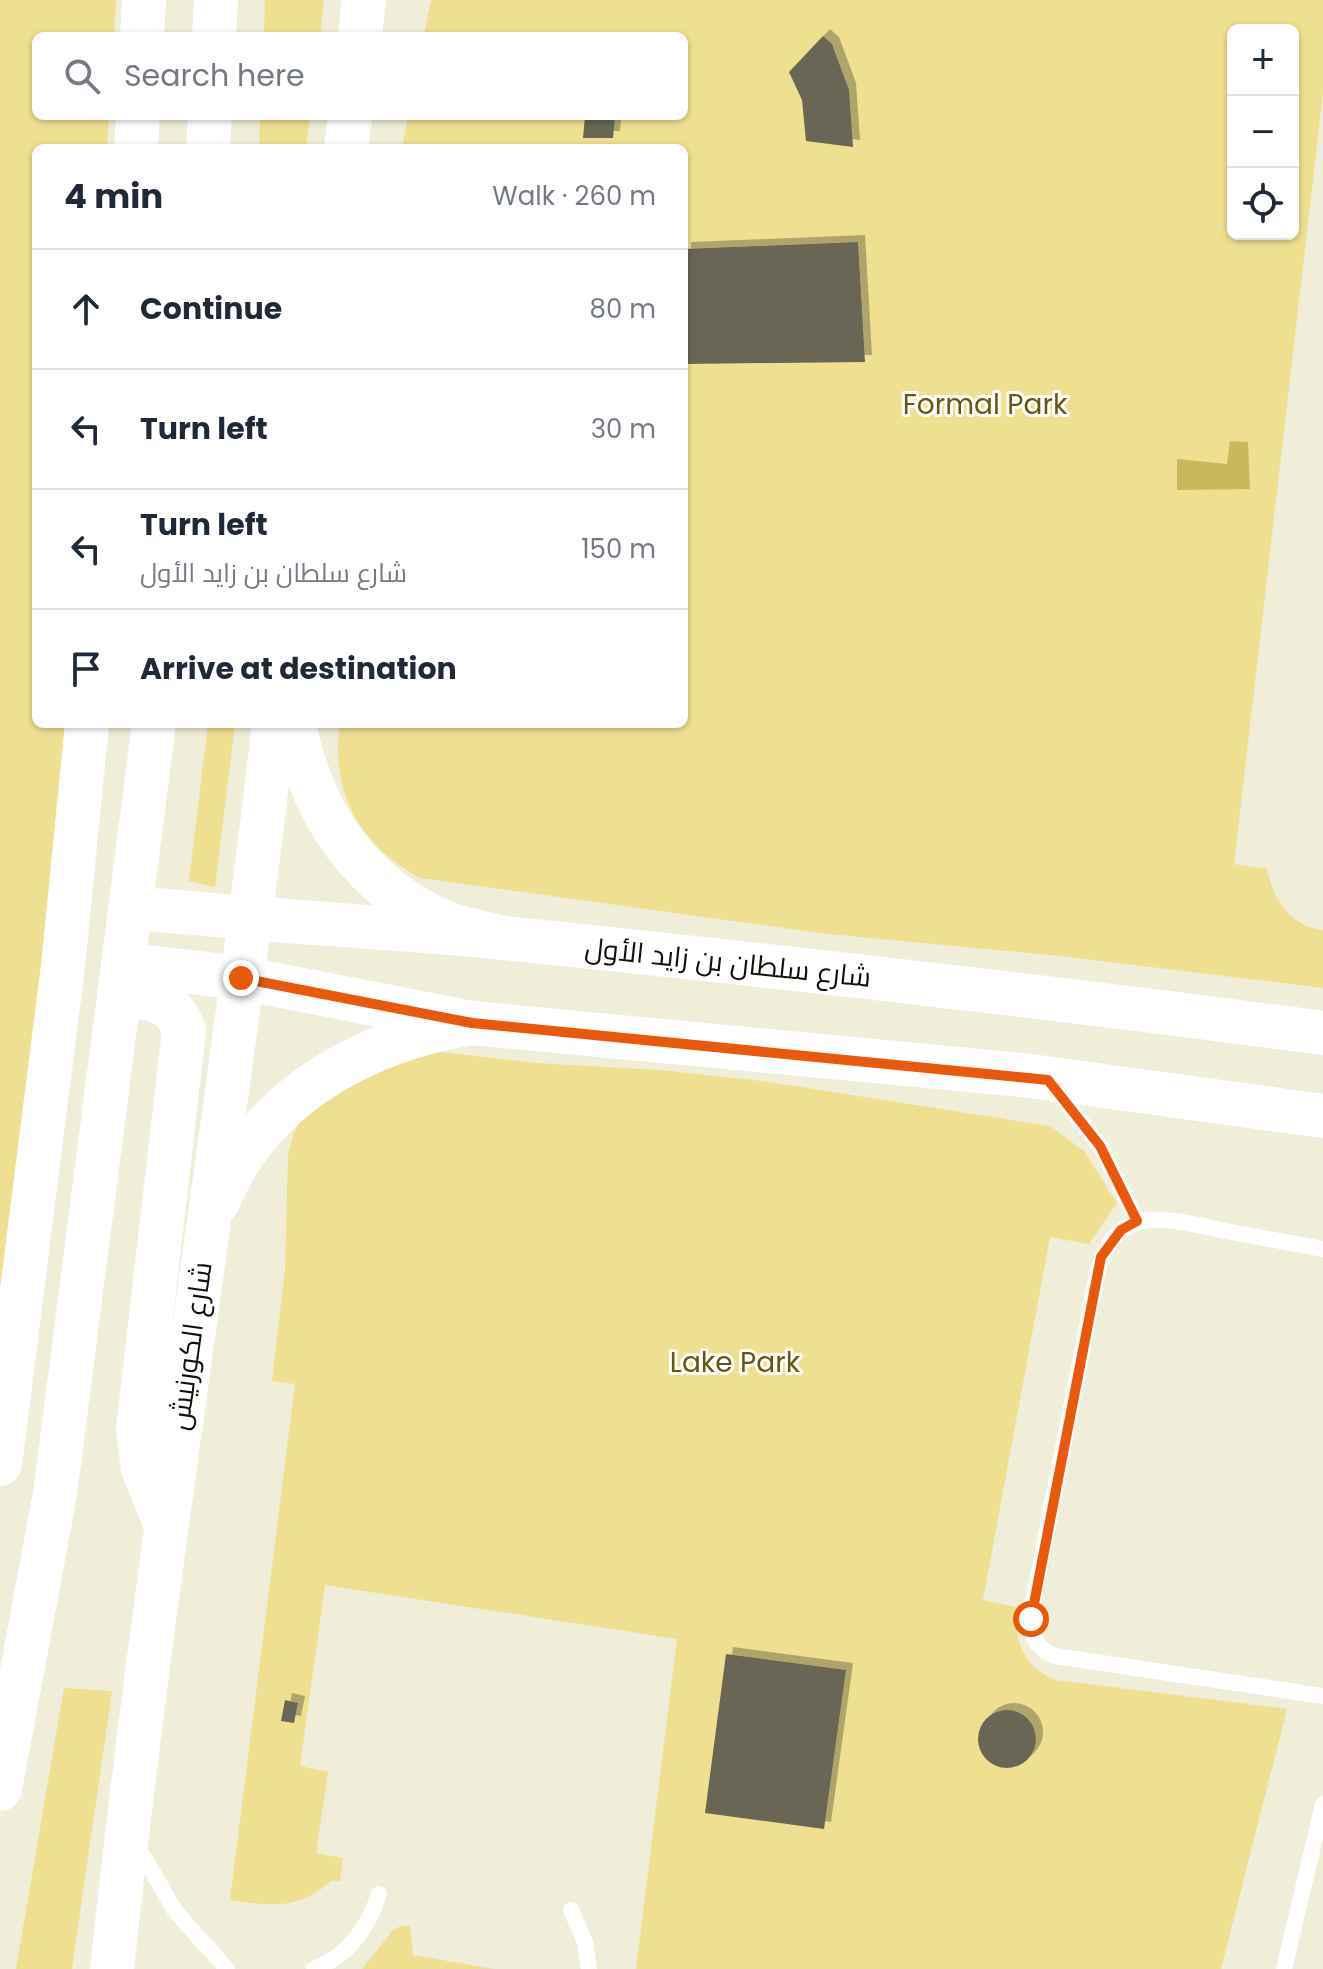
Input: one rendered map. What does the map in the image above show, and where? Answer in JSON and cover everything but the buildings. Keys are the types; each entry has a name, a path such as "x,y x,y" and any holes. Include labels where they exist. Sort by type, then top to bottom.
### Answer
{"main road":[{"path":"142,32 144,0"},
{"path":"214,32 216,0"},
{"path":"360,32 364,0"},
{"path":"136,144 138,120"},
{"path":"208,144 210,120"},
{"path":"346,144 350,120"},
{"path":"0,1464 63,966 87,728"},
{"path":"0,1789 55,1494 153,728"},
{"name":"شارع الكورنيش","path":"112,1969 127,1824 204,1237 251,920 274,728"},
{"path":"295,728 302,767 325,818 359,862 400,898 450,924 503,938"},
{"name":"شارع سلطان بن زايد الأول","path":"131,907 251,920 503,938 1032,994 1323,1033"},
{"path":"121,979 241,978 472,1023 1048,1080 1323,1116"},
{"path":"121,979 170,1006 180,1017 184,1031 138,1429 143,1469 166,1525"},
{"path":"204,1237 221,1195 244,1156 272,1120 306,1090 343,1064 384,1044 427,1030 472,1023"}],"lane":[{"path":"1048,1080 1100,1146 1137,1221"},
{"path":"1323,1249 1173,1220 1137,1221 1121,1230 1101,1257 1033,1602 1030,1632 1043,1651 1055,1656 1323,1696"},
{"path":"1284,1969 1323,1804"},
{"path":"127,1824 141,1855 175,1911 227,1969"},
{"path":"314,1969 348,1949 368,1921 379,1894"},
{"path":"571,1910 585,1942 589,1969"}],"green space":[{"path":"0,0 116,0 114,32 32,32 32,120 109,120 107,144 32,144 32,728 71,728 0,1320"},
{"path":"265,0 324,0 320,32 264,32"},
{"name":"Formal Park","path":"431,0 1323,0 1323,93 1234,864 1267,869 1279,900 1292,917 1311,928 1323,930 1323,988 1060,956 828,934 420,878 381,850 366,833 345,794 338,749 340,728 688,728 688,144 403,144 407,120 688,120 688,32 425,32"},
{"path":"260,120 310,120 306,144 259,144"},
{"path":"208,728 235,728 215,887 189,881"},
{"name":"Lake Park","path":"423,1050 536,1063 659,1070 762,1081 1050,1126 1084,1151 1117,1203 1089,1244 1050,1237 983,1600 1016,1607 1016,1631 1023,1651 1036,1668 1056,1680 1287,1709 1221,1969 636,1969 677,1639 325,1585 300,1766 328,1772 316,1853 343,1858 340,1881 331,1881 307,1897 284,1904 230,1900 295,1384 272,1381 285,1269 288,1155 304,1112 321,1092"},
{"path":"64,1688 112,1691 72,1969 16,1969"},
{"path":"410,1926 413,1955 494,1969 362,1969 393,1930"}],"shaded area":[{"path":"1230,441 1248,442 1250,489 1177,490 1177,459 1227,464"}],"route":[{"path":"241,978 472,1023 1023,1075 1048,1080 1100,1146 1119,1178 1137,1221 1109,1242 1101,1257 1031,1619"}]}
